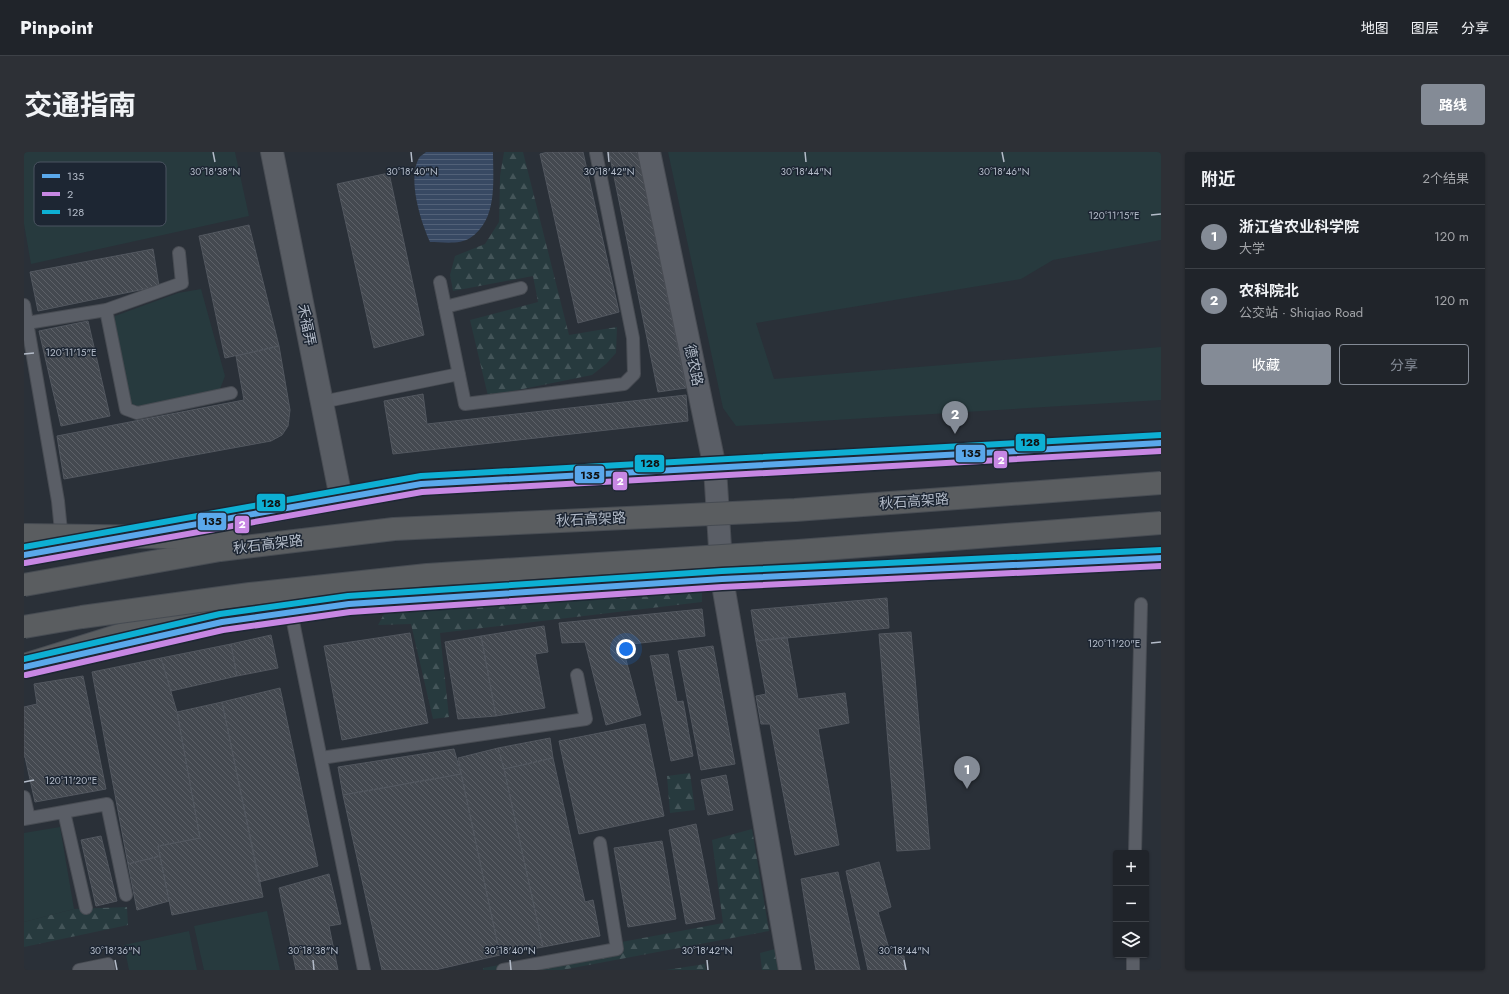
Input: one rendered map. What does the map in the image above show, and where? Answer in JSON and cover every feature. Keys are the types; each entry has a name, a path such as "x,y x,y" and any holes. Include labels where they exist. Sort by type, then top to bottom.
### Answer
{"highway":[{"name":"秋石高架路","path":"24,585 220,550 394,529 795,510 1161,483"},
{"path":"24,627 82,617 250,594 427,575 798,551 1161,523"},
{"path":"24,535 305,539"},
{"path":"24,666 250,594"}],"main road":[{"path":"24,555 421,484 1161,443"},
{"path":"24,666 222,622 348,604 722,579 1161,558"}],"street":[{"name":"禾福弄","path":"272,152 341,498"},
{"name":"德农路","path":"649,152 715,468 722,579 790,970"}],"lane":[{"path":"440,282 465,404 624,384 634,374 633,338 596,153"},
{"path":"27,324 106,310 182,283 179,253"},
{"path":"445,307 522,288"},
{"path":"24,305 58,501 63,548"},
{"path":"106,310 126,409 137,413 231,393"},
{"path":"322,402 459,374"},
{"path":"1135,850 1141,604"},
{"path":"291,612 364,970"},
{"path":"321,758 586,719 577,675"},
{"path":"24,797 26,819 108,804 126,895"},
{"path":"64,812 86,908"},
{"path":"503,970 617,949 600,843"},
{"path":"1133,958 1133,970"},
{"path":"79,970 108,964 110,970"}],"green space":[{"path":"24,152 235,152 249,216 31,264 24,224"},
{"path":"504,152 523,152 569,335 617,327 616,353 606,364 592,375 488,396 470,320 538,302 533,276 453,291 450,275 455,256 485,244 499,222 500,176"},
{"path":"668,152 1161,152 1161,240 1053,260 1021,279 756,323 774,379 1161,347 1161,400 736,426 723,408"},
{"path":"201,289 225,376 220,389 212,394 142,408 132,404 112,328 115,316 178,293"},
{"path":"702,592 702,602 440,633 449,717 433,719 411,624 378,625 384,614 402,610"},
{"path":"690,773 695,810 670,813 667,776"},
{"path":"60,827 74,909 24,922 24,833"},
{"path":"752,829 769,931 562,970 483,970 483,968 723,923 712,840"},
{"path":"127,907 128,925 24,947 24,922 74,909"},
{"path":"267,911 280,970 204,970 194,926"},
{"path":"189,931 197,970 129,970 124,945"},
{"path":"775,949 779,970 762,970 760,953"},
{"path":"705,964 706,970 666,970"}],"water":[{"path":"426,152 493,152 493,187 490,211 479,230 466,240 450,243 430,242 419,212 414,177 420,157"}],"building":[{"path":"548,152 583,152 619,312 578,323 540,154"},
{"path":"609,152 638,152 686,388 658,392"},
{"path":"389,173 424,335 374,348 337,184"},
{"path":"249,225 279,346 225,358 199,236"},
{"path":"153,249 159,286 38,311 30,272"},
{"path":"88,321 110,416 61,426 39,331"},
{"path":"279,346 290,410 288,426 282,435 271,441 64,479 57,436 244,400 236,356"},
{"path":"423,394 427,424 686,395 688,421 393,454 384,401"},
{"path":"887,598 889,628 756,641 751,610"},
{"path":"702,609 705,636 622,645 641,715 606,725 585,642 562,643 559,623"},
{"path":"544,626 548,652 535,654 545,708 496,716 481,636"},
{"path":"911,632 930,849 897,851 879,634"},
{"path":"410,633 428,723 342,740 324,646"},
{"path":"271,635 278,668 237,676 231,644"},
{"path":"481,636 496,716 458,719 445,642"},
{"path":"787,637 798,699 845,693 849,723 818,729 839,845 795,855 770,724 761,724 756,696 766,694 756,641"},
{"path":"231,644 237,676 171,691 161,658"},
{"path":"713,646 735,764 701,770 678,651"},
{"path":"668,654 677,702 683,701 693,756 671,761 650,656"},
{"path":"161,658 177,712 200,838 158,846 160,856 128,864 92,672"},
{"path":"83,676 106,789 35,802 24,757 24,707 37,704 34,684"},
{"path":"280,688 318,866 259,882 222,702"},
{"path":"222,702 263,897 172,915 158,846 200,838 177,712"},
{"path":"645,724 664,816 579,834 559,741"},
{"path":"550,738 553,758 504,769 498,748"},
{"path":"498,748 504,769 543,947 500,955 458,758"},
{"path":"454,749 461,774 343,795 338,767"},
{"path":"553,758 585,902 593,900 600,936 543,947 504,769"},
{"path":"461,774 500,955 435,970 382,970 343,795"},
{"path":"726,775 733,810 708,815 701,780"},
{"path":"696,824 715,919 686,924 669,830"},
{"path":"101,836 117,901 96,906 81,840"},
{"path":"662,841 676,919 628,927 614,848"},
{"path":"160,856 169,901 137,910 128,864"},
{"path":"879,862 891,907 878,912 891,955 904,956 905,970 868,970 846,871"},
{"path":"838,872 860,970 816,970 801,879"},
{"path":"329,874 341,924 329,926 338,970 296,970 279,888"}],"transit line":[{"name":"128","path":"24,547 421,476 1161,435"},
{"name":"135","path":"24,555 421,484 1161,443"},
{"name":"2","path":"25,563 422,492 1161,451"},
{"name":"128","path":"24,659 220,614 348,596 722,571 1161,550"},
{"name":"135","path":"24,667 222,622 349,604 722,579 1161,558"},
{"name":"2","path":"26,675 223,630 350,612 722,587 1161,566"}],"place":[{"name":"农科院北","path":"955,434"},
{"name":"浙江省农业科学院","path":"967,789"}]}
